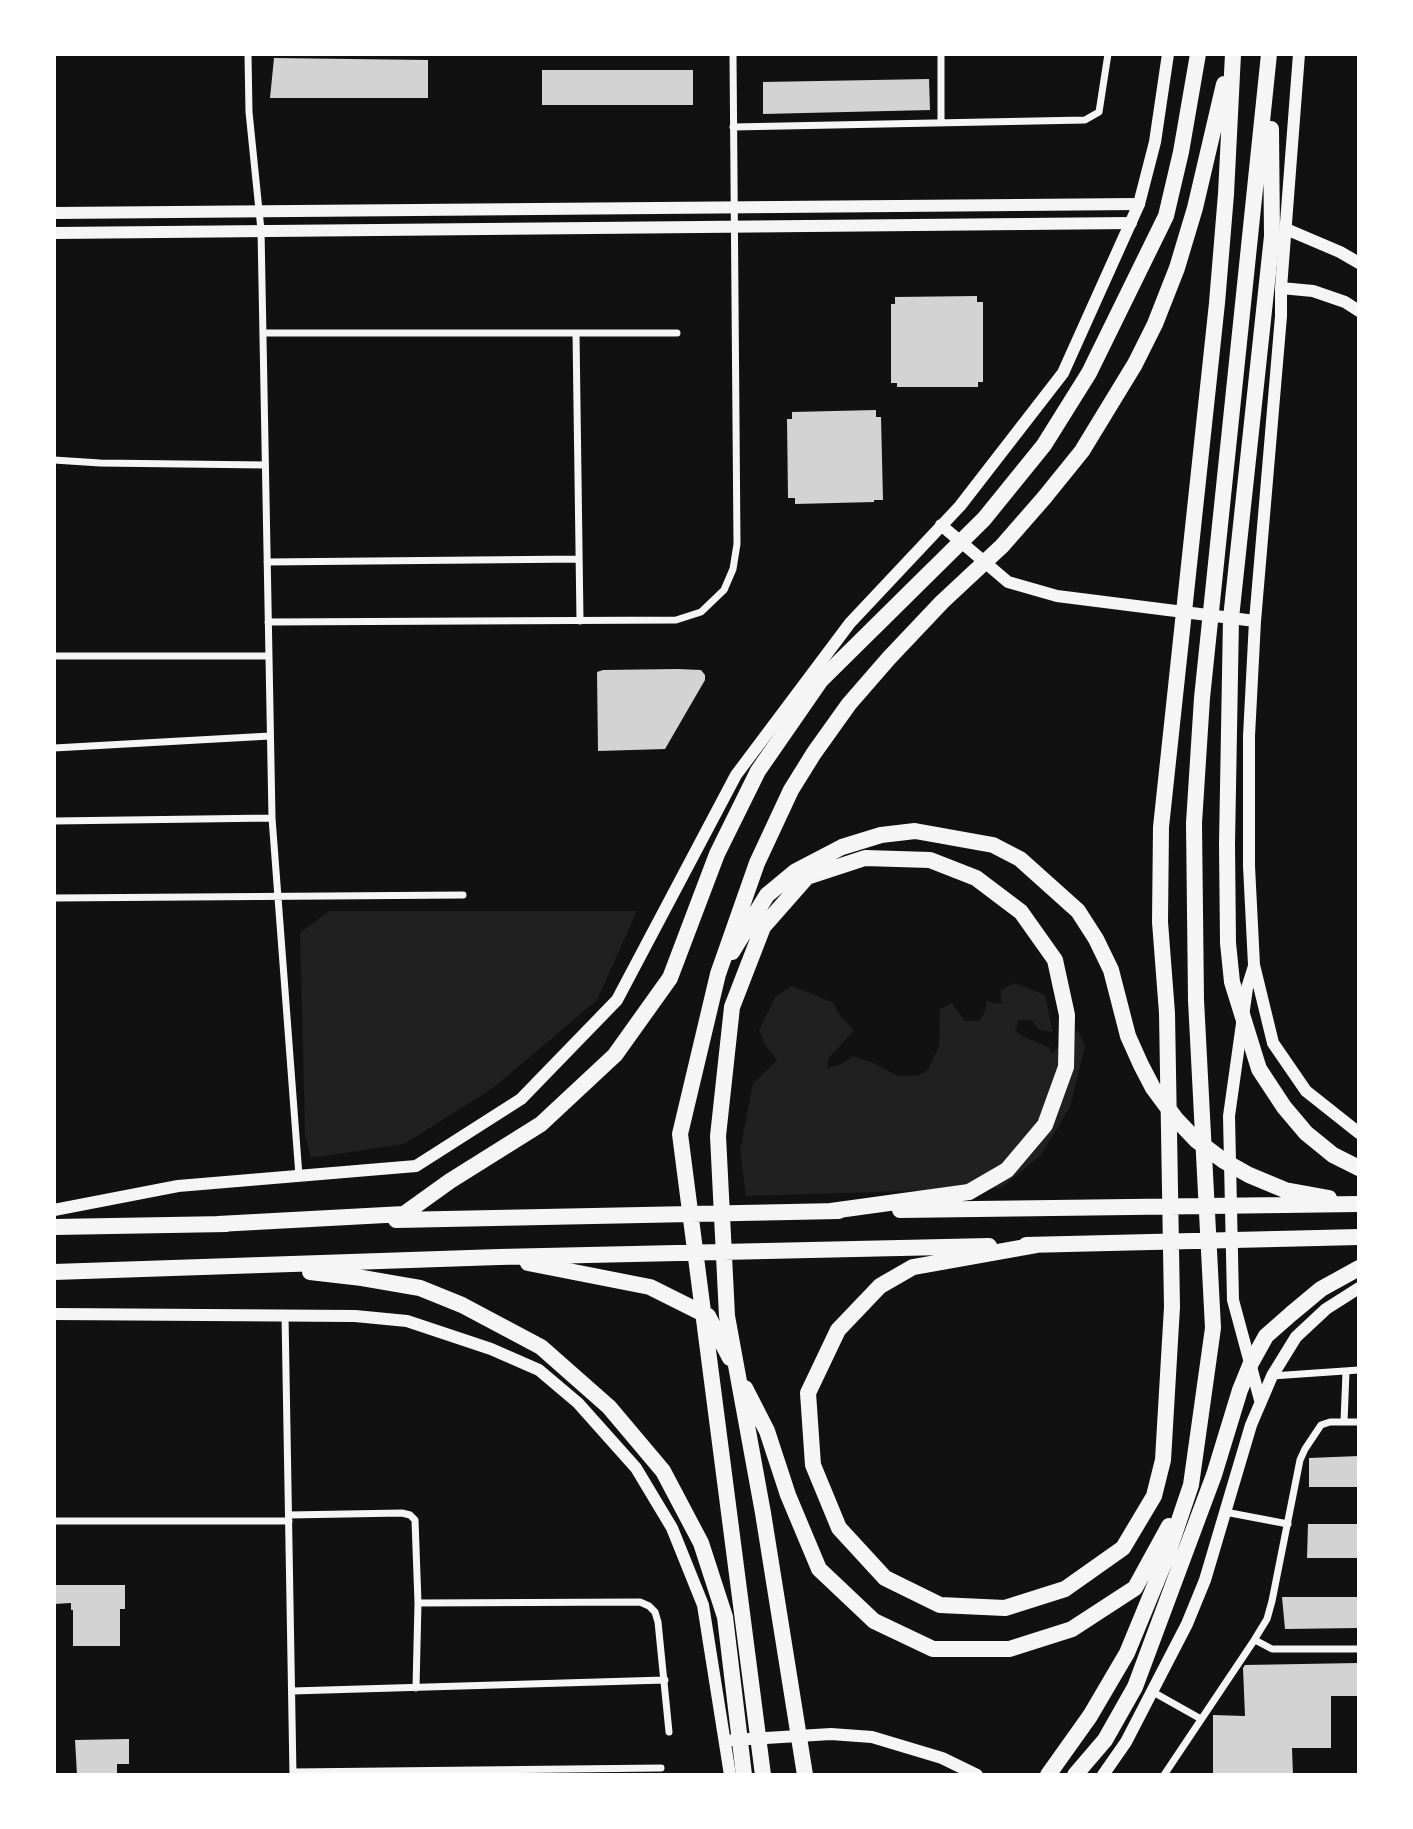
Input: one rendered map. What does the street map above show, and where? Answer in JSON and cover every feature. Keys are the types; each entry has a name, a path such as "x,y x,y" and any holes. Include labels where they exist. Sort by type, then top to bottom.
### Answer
{"highway":[{"path":"218,1224 404,1214 450,1181 541,1124 615,1055 670,978 717,855 758,772 821,680 984,519 1044,445 1089,373 1166,216 1181,152 1198,54"},
{"path":"1036,1245 914,1267 880,1286 838,1330 808,1393 813,1465 839,1528 885,1578 940,1605 1005,1608 1065,1589 1123,1548 1154,1496 1163,1460 1172,1307 1167,1013 1160,922 1161,827 1217,303 1226,194 1232,54"},
{"path":"763,1775 680,1134 718,974 757,863 791,790 814,752 849,704 889,658 942,602 1002,546 1044,498 1082,451 1135,364 1155,324 1177,268 1192,220 1232,54"},
{"path":"1270,54 1272,236 1231,618 1228,943 1232,982 1259,1069 1284,1107 1306,1133 1333,1155 1359,1168"},
{"path":"1048,1775 1090,1716 1127,1653 1167,1556 1191,1485 1213,1328 1194,918 1194,823 1202,698 1270,54"},
{"path":"718,974 767,895 796,871 842,847 881,835 915,831 993,845 1020,859 1078,911 1097,939 1111,970 1128,1036 1141,1065 1161,1099 1196,1140 1224,1161 1285,1190 1359,1204"},
{"path":"805,1775 763,1513 727,1316 718,1136 732,1007 763,927 807,877 865,858 930,860 976,878 1021,912 1055,960 1067,1015 1066,1067 1045,1125 1007,1170 970,1192 831,1211"},
{"path":"54,1227 831,1211 1359,1204"},
{"path":"54,1272 499,1257 1359,1237"},
{"path":"499,1257 650,1287 708,1316 767,1431 788,1495 819,1569 874,1621 933,1649 1009,1649 1072,1629 1135,1588 1191,1485"},
{"path":"252,1266 362,1278 420,1288 462,1306 541,1348 609,1406 663,1471 701,1543 725,1617 744,1775"},
{"path":"1075,1775 1105,1740 1135,1687 1214,1475 1240,1390 1266,1336 1321,1289 1359,1268"}],"street":[{"path":"248,54 249,112 261,230 272,818 299,1176"},
{"path":"268,622 676,620 701,612 719,595 733,569 737,544 733,54"},
{"path":"941,54 941,123"},
{"path":"733,127 1091,119 1099,112 1102,103 1108,54"},
{"path":"54,1210 178,1186 416,1166 520,1099 617,1000 736,775 850,623 960,506 1063,373 1139,204 1155,142 1168,54"},
{"path":"1298,54 1281,316 1255,621 1249,736 1254,965 1273,1043 1306,1091 1359,1133"},
{"path":"54,213 1139,204"},
{"path":"54,233 1131,223"},
{"path":"1286,229 1359,263"},
{"path":"1281,288 1313,291 1345,302 1359,311"},
{"path":"576,332 580,621"},
{"path":"263,333 677,332"},
{"path":"54,460 265,465"},
{"path":"941,525 1008,582 1057,596 1255,621"},
{"path":"267,562 579,559"},
{"path":"54,656 269,656"},
{"path":"54,748 270,736"},
{"path":"54,821 272,818"},
{"path":"54,898 463,895"},
{"path":"1254,965 1247,988 1229,1116 1233,1300 1260,1400"},
{"path":"1103,1775 1126,1742 1187,1624 1200,1591 1260,1400 1272,1376 1296,1337 1326,1309 1359,1288"},
{"path":"54,1314 355,1316 407,1321 491,1349 539,1370 578,1403 636,1468 672,1528 703,1605 730,1775"},
{"path":"285,1315 293,1773 661,1768"},
{"path":"1272,1376 1359,1370"},
{"path":"1344,1422 1346,1372"},
{"path":"1164,1775 1267,1619 1300,1460 1305,1449 1321,1426 1330,1422 1359,1422"},
{"path":"1224,1511 1288,1524"},
{"path":"54,1521 289,1518 402,1513 410,1515 417,1528 416,1688"},
{"path":"418,1603 640,1602 655,1612 669,1732"},
{"path":"1255,1640 1272,1649 1359,1649"},
{"path":"292,1692 665,1680"},
{"path":"1153,1692 1201,1719"},
{"path":"725,1741 831,1734 872,1737 942,1758 977,1775"}],"shaded area":[{"path":"329,911 637,911 597,1000 493,1088 404,1144 311,1158 305,1134 300,933"},
{"path":"1014,983 1045,995 1053,1032 1039,1030 1031,1020 1019,1020 1015,1031 1049,1047 1052,1053 1078,1030 1085,1046 1070,1107 1041,1155 1001,1188 746,1196 740,1151 753,1083 777,1060 765,1045 759,1030 776,996 792,986 832,1002 841,1017 854,1030 829,1058 827,1068 841,1064 853,1056 898,1076 917,1076 928,1070 939,1046 940,1009 952,1003 965,1021 979,1021 985,1012 987,1001 1002,1004 1000,991"}],"building":[{"path":"274,58 428,60 428,98 270,98"},
{"path":"542,70 693,70 693,105 542,105"},
{"path":"929,79 930,110 763,114 763,82"},
{"path":"977,296 977,302 983,302 983,382 978,382 978,387 897,387 897,383 891,383 891,304 895,304 895,297"},
{"path":"876,410 876,417 881,417 883,500 795,504 795,498 788,498 787,419 792,419 792,412"},
{"path":"701,670 705,680 665,749 598,751 597,672"},
{"path":"1359,1456 1359,1487 1309,1487 1309,1458"},
{"path":"1308,1524 1359,1524 1359,1558 1307,1558"},
{"path":"54,1585 125,1585 125,1609 120,1609 120,1646 73,1646 71,1603 54,1604"},
{"path":"1282,1597 1359,1597 1359,1628 1285,1629"},
{"path":"1358,1663 1359,1696 1331,1696 1331,1748 1292,1748 1293,1775 1213,1775 1213,1715 1245,1716 1245,1665"},
{"path":"129,1739 129,1764 117,1764 117,1775 77,1775 75,1740"}]}
